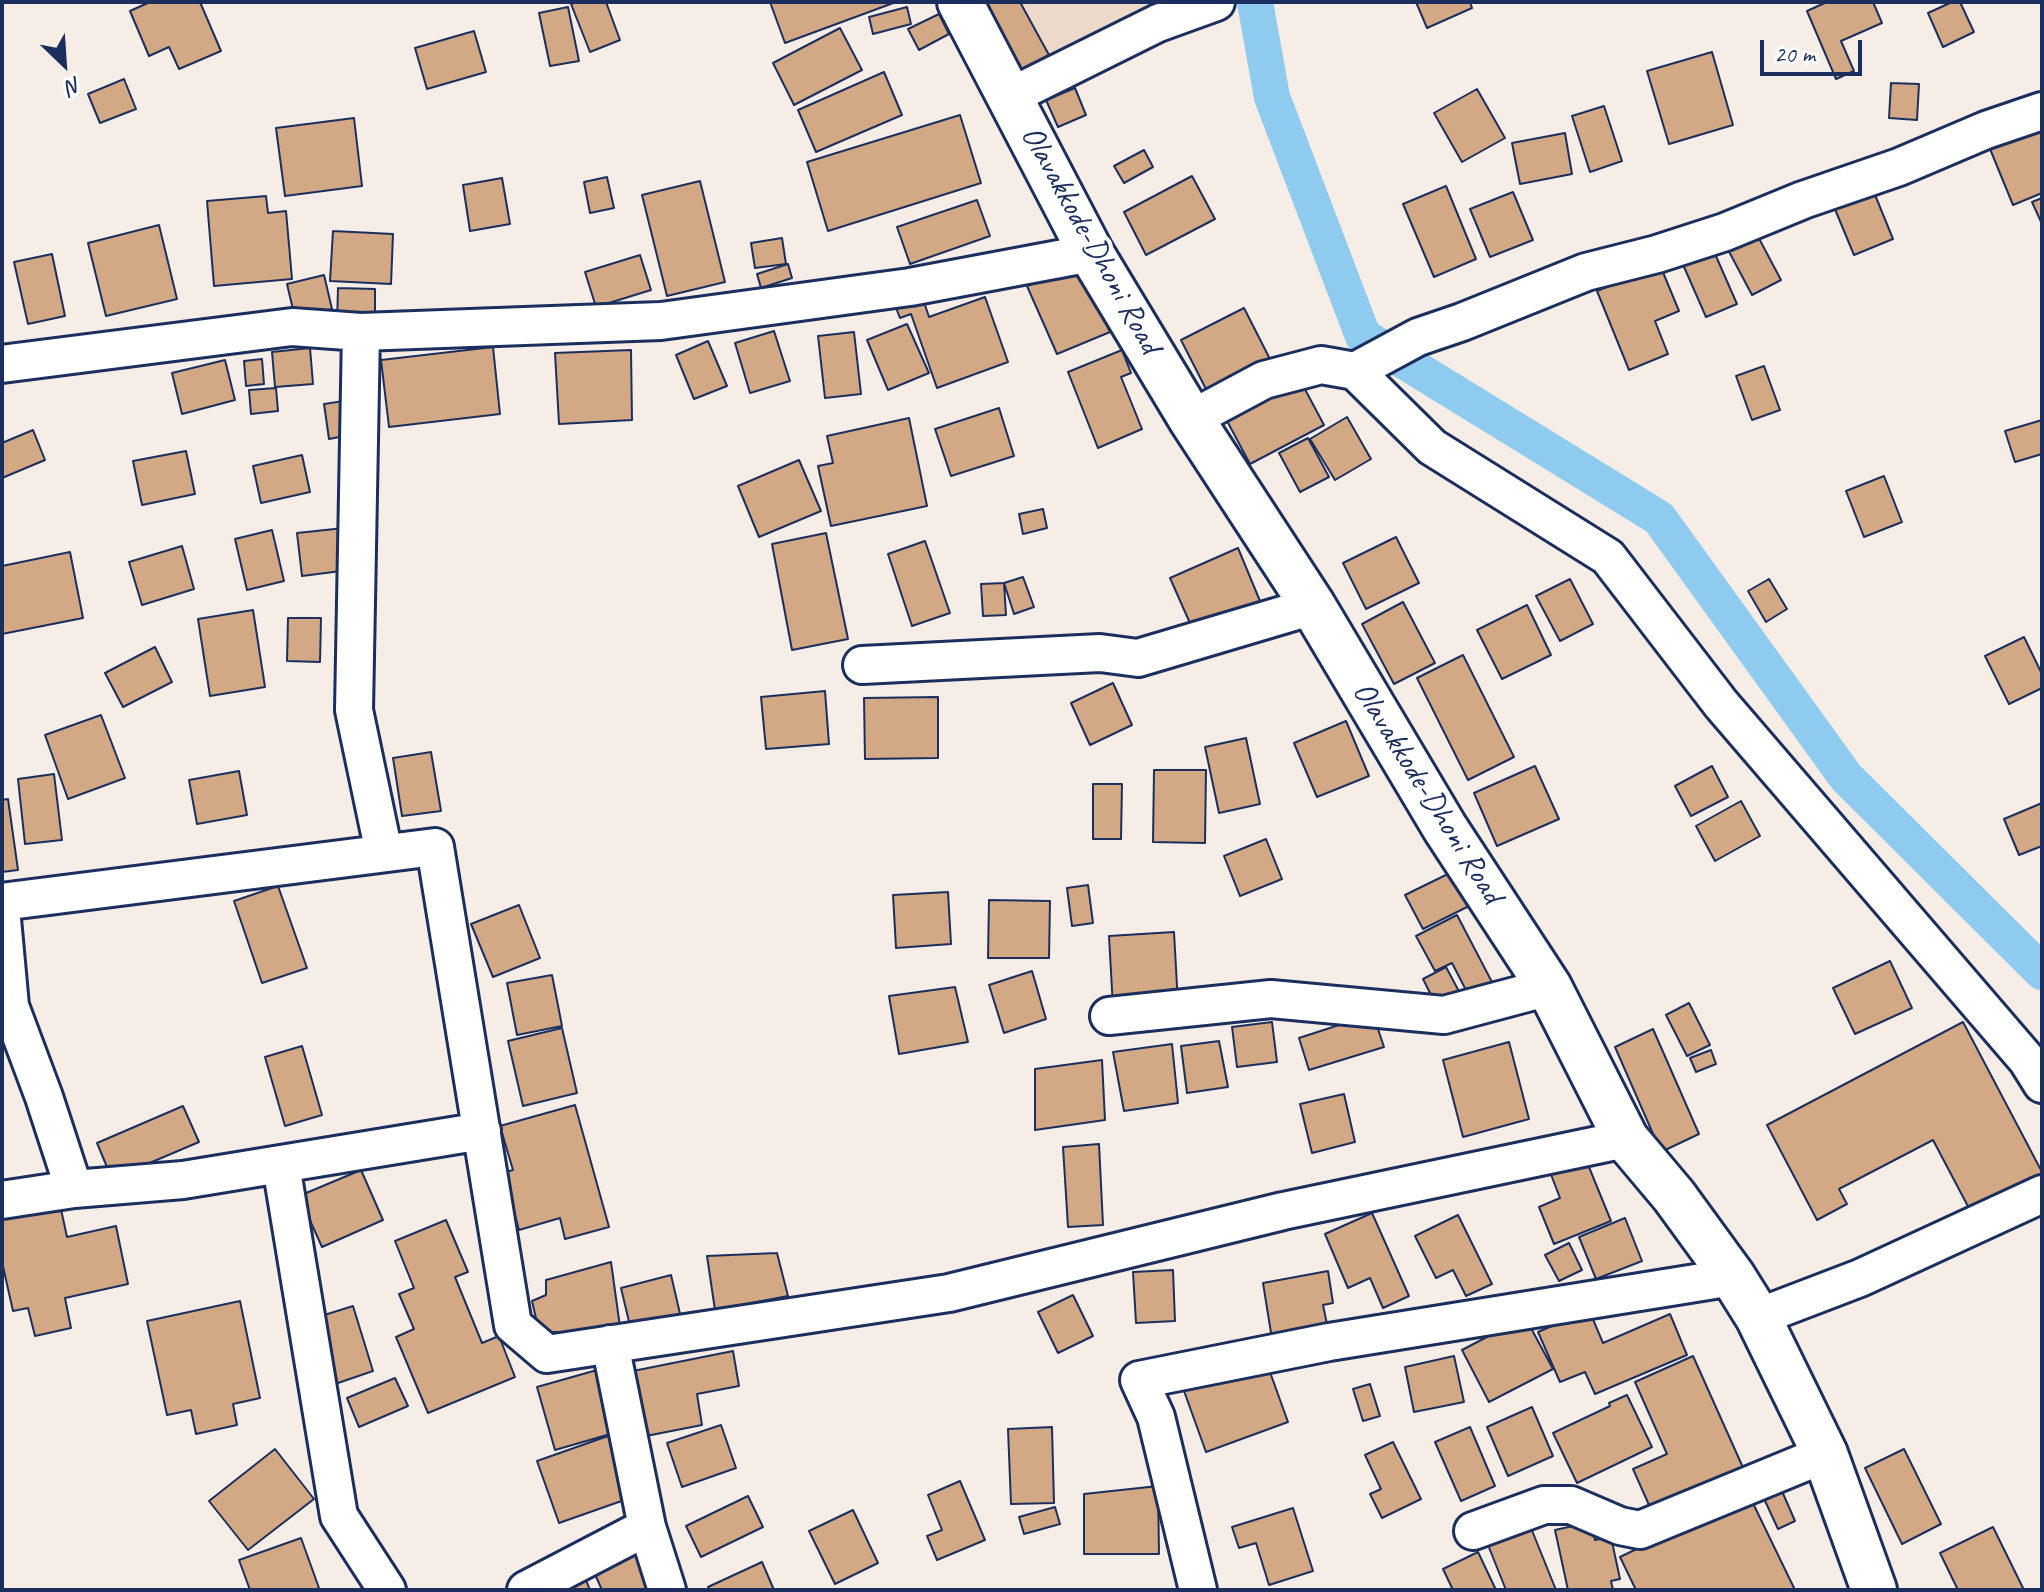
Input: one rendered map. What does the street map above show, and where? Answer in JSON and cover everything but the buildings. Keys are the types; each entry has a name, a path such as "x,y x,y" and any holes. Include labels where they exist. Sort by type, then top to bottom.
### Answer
{"main road":[{"name":"Olavakkode-Dhoni Road","path":"960,2 1091,253 1191,419 1313,606 1445,828 1549,987 1626,1139 1674,1196 1758,1317 1825,1454 1874,1590"}],"street":[{"path":"1011,96 1155,12 1216,2"},
{"path":"1355,371 1418,337 1586,272 1725,232 2042,111"},
{"path":"2,364 292,327 361,332 661,321 910,287 1091,253"},
{"path":"361,332 354,710 384,853"},
{"path":"1191,419 1264,380 1321,365 1355,371 1432,447 1608,557 1721,704 2027,1060 2042,1084"},
{"path":"862,665 1100,653 1138,658 1313,606"},
{"path":"2,902 435,847 513,1325 547,1354 949,1293 1283,1211 1626,1139"},
{"path":"2,919 10,1006 74,1189"},
{"path":"1109,1016 1271,999 1444,1015 1549,987"},
{"path":"2,1200 74,1189 183,1180 482,1131"},
{"path":"281,1165 339,1516 387,1590"},
{"path":"1758,1317 1860,1278 2042,1194"},
{"path":"1198,1590 1156,1417 1139,1380 1329,1342 1733,1277"},
{"path":"610,1344 647,1527 667,1590"},
{"path":"1473,1531 1544,1505 1571,1505 1620,1526 1640,1530 1825,1454"},
{"path":"526,1590 647,1527"}],"shaded area":[{"path":"960,2 1151,2 1158,23 1011,96"}],"waterway":[{"path":"1255,2 1272,97 1363,336 1659,518 1846,777 2042,972"}]}
